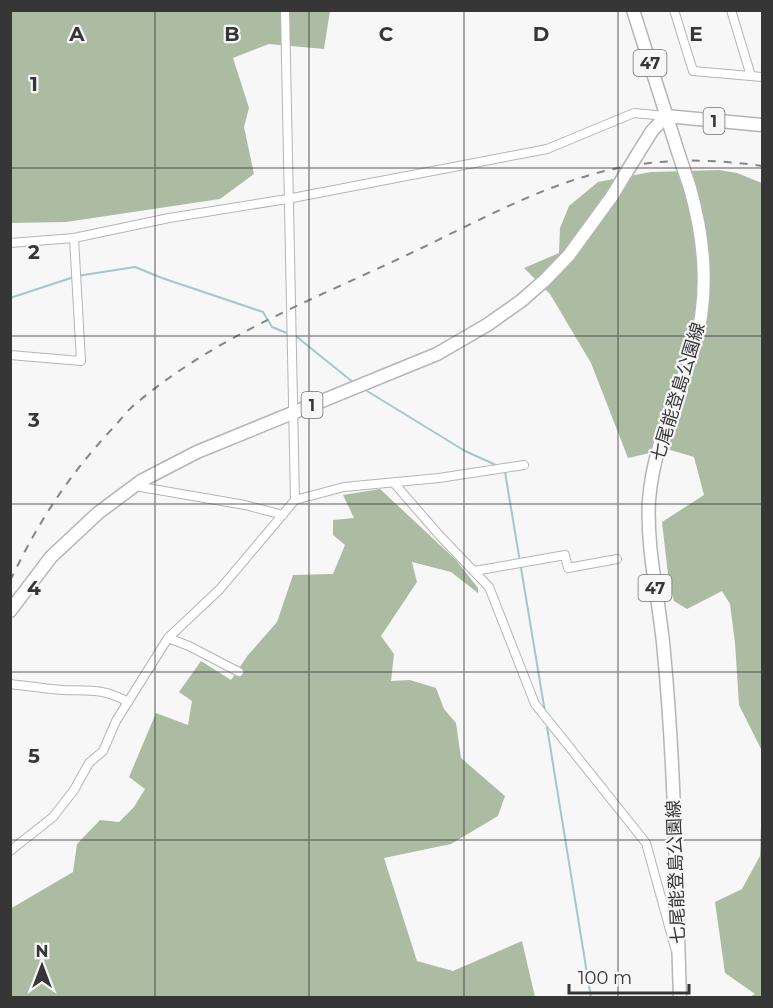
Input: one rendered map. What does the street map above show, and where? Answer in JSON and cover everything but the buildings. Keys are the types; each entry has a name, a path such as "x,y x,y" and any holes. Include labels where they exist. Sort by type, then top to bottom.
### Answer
{"main road":[{"name":"七尾能登島公園線","path":"633,10 690,188 703,243 705,269 703,313 694,350 657,450 649,498 649,527 664,651 673,776 680,998"},
{"name":"1","path":"10,611 51,557 98,513 135,486 197,452 437,354 487,325 521,301 569,255 612,196 656,126 666,116 762,124"}],"street":[{"path":"285,10 287,199 293,335 296,500"},
{"path":"674,10 693,71 762,77"},
{"path":"731,10 751,76"},
{"path":"10,243 74,238 169,218 287,199 547,149 634,113 666,116"},
{"path":"10,355 81,361 74,238"},
{"path":"10,851 53,817 74,790 89,763 103,751 116,721 168,638 219,589 296,500 344,487 394,483 524,465"},
{"path":"394,483 489,587 535,704 646,843 679,964"},
{"path":"135,486 245,505 283,515"},
{"path":"475,571 565,555 568,568 617,559"},
{"path":"168,638 189,646 239,672"},
{"path":"10,684 64,690 91,689 118,696 128,702"}],"green space":[{"path":"10,11 330,11 324,49 269,44 233,58 249,108 244,127 254,174 220,199 66,222 11,223"},
{"path":"719,170 737,173 762,183 762,751 739,705 730,604 722,591 687,609 674,601 669,583 662,522 704,495 694,457 667,449 628,458 591,363 550,294 524,268 559,253 560,228 569,206 598,182 651,172"},
{"path":"380,489 456,560 478,588 478,593 451,572 412,562 417,582 381,636 394,654 391,681 410,680 436,688 444,709 456,723 461,758 505,796 498,816 451,844 384,858 417,961 453,971 522,941 535,997 11,997 10,909 73,872 77,844 100,820 119,822 134,807 145,789 129,777 156,713 188,725 192,701 179,692 201,661 231,680 248,655 277,622 293,575 333,574 345,545 333,535 333,520 354,518 343,495"},
{"path":"762,795 762,997 750,997 755,994 725,973 715,902 742,889 760,856"}],"waterway":[{"path":"10,298 77,276 135,267 263,312 272,327 297,337 354,383"},
{"path":"367,391 465,451 496,465"},
{"path":"505,472 545,712"},
{"path":"547,727 591,998"}],"railway":[{"path":"10,581 54,501 80,466 128,411 170,378 235,337 304,302 564,183 618,168 654,162 708,161 762,166"}]}
